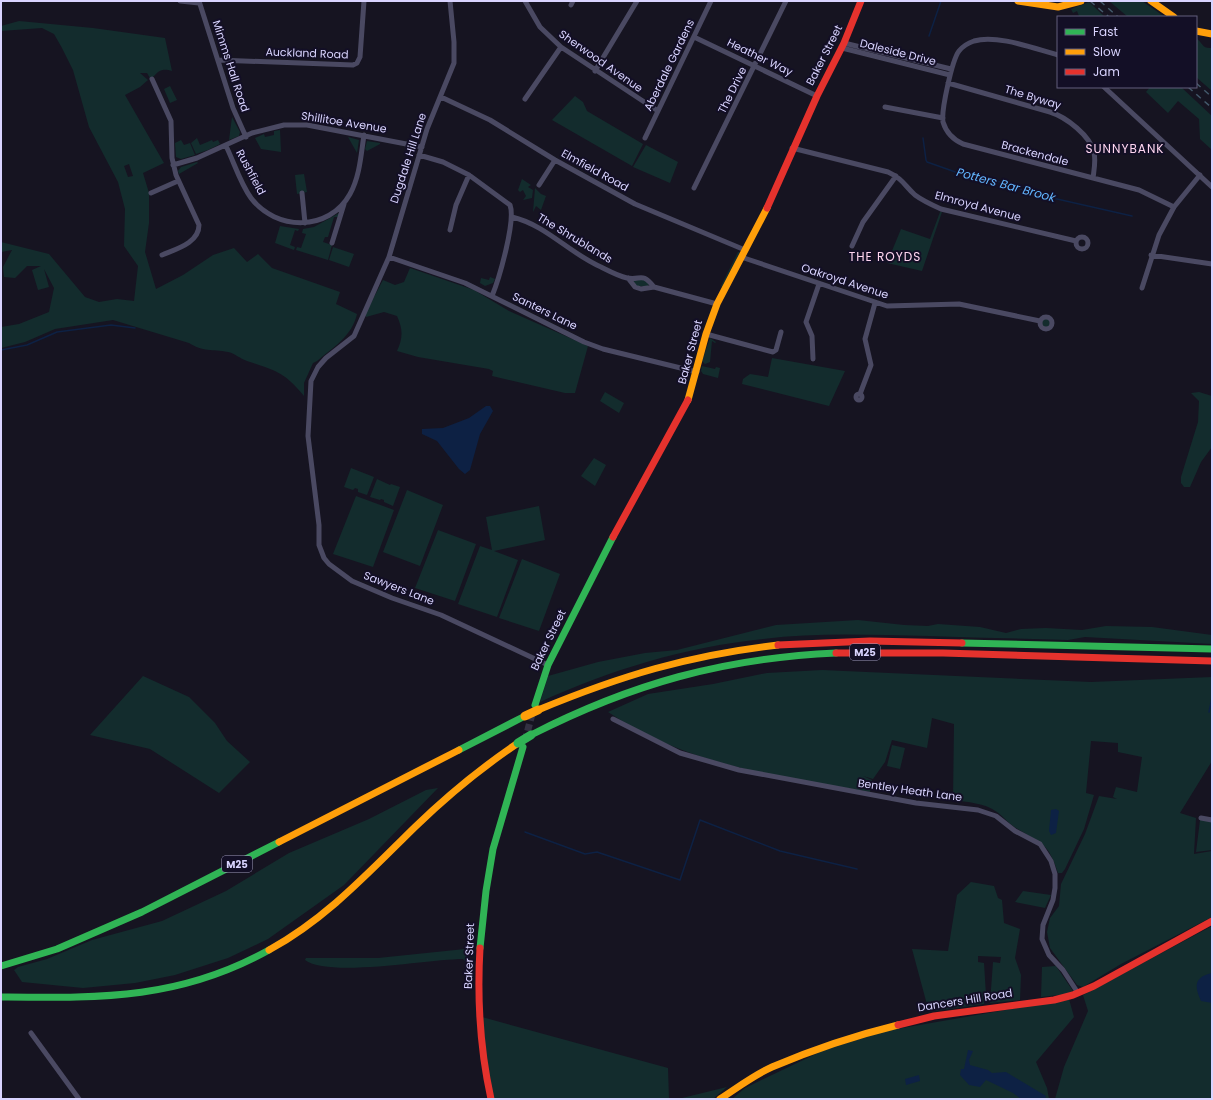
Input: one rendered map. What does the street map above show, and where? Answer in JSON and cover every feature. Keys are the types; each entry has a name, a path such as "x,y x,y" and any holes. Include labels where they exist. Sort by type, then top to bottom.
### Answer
{"main road":[{"name":"Baker Street","path":"536,707 548,665 630,506 681,416 690,395 706,334 718,304 764,214 792,148 843,45 861,1"},
{"path":"1018,1 1054,8 1070,6 1081,1"},
{"path":"1151,1 1173,16"},
{"path":"1197,31 1212,34"},
{"name":"M25","path":"1,966 57,949 142,912 526,716 536,707 646,668 700,655 771,644 824,641 1212,649"},
{"name":"M25","path":"1,997 58,998 130,995 171,989 217,976 266,954 295,936 320,917 356,885 451,793 489,762 521,745 531,735 592,705 639,687 700,670 773,657 819,653 876,652 1212,661"},
{"name":"Baker Street","path":"491,1099 484,1069 480,1029 480,962 484,910 493,850 521,745"},
{"name":"Dancers Hill Road","path":"720,1099 751,1078 772,1067 872,1031 934,1016 1054,1000 1078,993 1212,921"},
{"name":"M25","path":"1,960 56,945 65,945"},
{"name":"M25","path":"1,1003 34,1002 58,998"}],"street":[{"path":"180,1 199,2"},
{"name":"Auckland Road","path":"218,60 353,65 357,63 360,57 364,1"},
{"name":"Dugdale Hill Lane","path":"311,381 318,367 326,358 354,336 389,257 428,124 454,63 454,42 450,1"},
{"name":"Sherwood Avenue","path":"525,1 536,22 544,33 595,71 658,111"},
{"path":"595,71 637,1"},
{"name":"Aberdale Gardens","path":"645,138 711,1"},
{"name":"The Drive","path":"694,188 786,1"},
{"name":"Mimms Hall Road","path":"199,2 233,108 246,137"},
{"name":"Heather Way","path":"694,37 817,96"},
{"path":"885,107 943,118 948,83 958,52 962,48 981,40 996,40 1057,55"},
{"name":"Daleside Drive","path":"843,45 952,69"},
{"name":"Daleside Drive","path":"843,45 950,76"},
{"path":"524,99 561,47"},
{"path":"152,79 171,121 173,165 178,181 198,222 199,231 192,240 162,255"},
{"name":"The Byway","path":"948,83 1050,112 1066,118 1092,146 1094,156 1093,178"},
{"path":"1105,88 1212,187"},
{"name":"Elmfield Road","path":"441,96 490,120 555,160 635,204 743,254"},
{"name":"Brackendale","path":"943,118 949,134 957,142 1138,190 1174,207"},
{"name":"Shillitoe Avenue","path":"173,165 197,158 270,127 299,124 422,147"},
{"name":"Rushfield","path":"332,243 344,203 356,180 364,135"},
{"name":"Rushfield","path":"226,146 250,197 259,207 281,221 305,223 326,217 344,203"},
{"name":"Elmroyd Avenue","path":"792,148 888,172 902,179 914,194 941,209 1076,241"},
{"path":"419,155 443,162 469,175 510,204 512,217 501,270 492,296"},
{"path":"539,185 555,160"},
{"path":"450,230 456,205 469,175"},
{"path":"1142,288 1159,235 1174,207 1200,175"},
{"path":"852,246 863,222 896,176"},
{"path":"151,193 178,181"},
{"path":"302,193 305,223"},
{"name":"The Shrublands","path":"512,217 529,222 596,264 628,278 641,277 647,280 654,287"},
{"name":"Oakroyd Avenue","path":"743,254 819,284 875,303 898,307 959,304 1040,322"},
{"path":"1152,255 1212,264"},
{"name":"Santers Lane","path":"389,257 465,283 584,342 603,349 697,372"},
{"name":"The Shrublands","path":"628,278 635,287 641,289 654,287 718,304"},
{"path":"813,359 812,336 806,322 819,284"},
{"path":"860,394 871,365 865,339 875,303"},
{"path":"706,334 774,352 776,350 781,332"},
{"name":"Sawyers Lane","path":"311,381 308,436 319,525 319,545 324,558 341,574 365,587 441,615 548,665"},
{"name":"Bentley Heath Lane","path":"614,719 680,753 739,770 916,803 978,810 996,816 1015,831 1040,844 1051,861 1055,874 1055,888 1053,900 1043,925 1042,939 1049,955 1063,970 1078,993"},
{"path":"1201,818 1212,820"},
{"path":"31,1033 79,1099"}],"green space":[{"path":"1109,1 1142,1 1164,16 1127,16"},
{"path":"1089,2 1104,16 1079,16 1077,11 1073,13 1071,9"},
{"path":"19,21 93,28 165,38 172,71 161,70 150,78 147,73 140,73 148,80 140,87 125,95 164,163 143,173 149,193 149,223 145,252 156,289 183,275 213,255 234,248 247,262 258,254 272,268 340,292 336,304 357,314 355,322 347,335 336,346 313,363 304,383 304,396 290,381 278,373 230,353 199,348 189,343 113,320 55,329 25,342 1,348 1,327 19,324 49,312 54,288 44,269 49,287 38,290 32,270 41,266 27,266 15,278 4,277 3,267 12,250 1,252 1,242 49,254 85,297 99,302 117,299 134,301 138,266 124,246 125,209 118,182 89,127 73,70 62,48 54,34 42,28 1,31 1,26","holes":["129,164 133,176 128,177 124,166"]},
{"path":"1197,39 1204,47 1212,48 1212,91 1197,78"},
{"path":"170,86 177,100 170,103 164,89"},
{"path":"1149,88 1182,88 1212,116 1212,150 1200,139 1199,119 1178,101 1168,113 1146,92"},
{"path":"575,96 583,102 587,111 643,144 632,166 552,120"},
{"path":"232,117 240,132 239,136 229,140"},
{"path":"280,130 281,152 261,149 255,138 264,134 265,137 274,135 274,131"},
{"path":"348,137 359,140 357,153"},
{"path":"197,138 200,145 205,143 208,150 196,154 191,143"},
{"path":"181,140 184,145 190,143 195,155 181,159 176,157 175,143"},
{"path":"212,140 213,142 218,140 220,144 208,150 205,143"},
{"path":"367,141 380,144 367,151 365,149"},
{"path":"646,145 678,162 670,183 633,167"},
{"path":"197,162 198,163 179,174 178,171 181,167"},
{"path":"304,174 307,192 297,194 295,175"},
{"path":"522,179 531,185 528,187 533,190 532,198 523,200 526,196 523,190 520,192 518,190"},
{"path":"535,188 541,194 546,196 541,210 536,206 533,212"},
{"path":"940,212 942,212 922,271 887,263 901,229 930,239"},
{"path":"339,213 338,217 334,217 328,237 325,237 323,242 332,245 328,260 296,250 297,247 301,248 306,234 302,233 303,229 314,227"},
{"path":"280,226 299,229 298,231 295,230 290,245 295,247 294,250 275,243"},
{"path":"333,247 354,254 349,267 329,260"},
{"path":"738,252 740,252 722,287 721,286"},
{"path":"410,268 474,290 509,311 588,346 575,393 565,393 492,376 493,371 489,369 418,357 397,351 402,334 397,316 384,312 366,317 365,314 383,280 395,285 404,282"},
{"path":"490,277 495,279 493,283 485,286 480,283 481,278 489,280"},
{"path":"644,279 649,284 648,286 636,286 633,281"},
{"path":"1044,319 1048,319 1050,323 1048,327 1044,327 1042,325 1042,321"},
{"path":"710,338 716,342 715,343 712,341 710,362 705,364 702,361"},
{"path":"772,358 845,371 829,406 742,384 743,379 750,374 768,377"},
{"path":"702,366 715,369 716,367 720,368 718,378 703,374 701,371"},
{"path":"605,392 624,403 619,413 600,401"},
{"path":"1199,392 1212,396 1212,447 1201,462 1190,487 1184,487 1181,483 1181,477 1198,422 1199,401 1191,393"},
{"path":"594,458 606,465 595,486 581,476"},
{"path":"351,468 374,477 367,495 358,492 358,489 355,488 353,490 344,487"},
{"path":"377,479 390,485 400,487 393,506 384,502 384,500 370,497"},
{"path":"407,490 443,505 420,566 383,552"},
{"path":"356,496 394,510 373,567 333,554"},
{"path":"539,506 545,540 494,551 518,560 497,617 458,604 480,546 492,550 486,517"},
{"path":"438,530 476,544 455,601 415,588"},
{"path":"522,559 560,574 539,631 499,618"},
{"path":"858,620 904,625 928,626 938,624 980,627 1006,633 1021,629 1046,628 1082,630 1106,626 1152,627 1212,635 1212,644 1085,637 1068,640 929,636 804,635 734,643 677,654 621,670 566,690 540,702 548,676 598,662 645,653 677,650 776,625"},
{"path":"822,670 1091,682 1212,677 1212,761 1180,813 1196,818 1194,854 1212,851 1212,917 1121,964 1083,987 1077,985 1050,948 1047,932 1050,918 1059,906 1061,884 1085,834 1099,796 1117,799 1113,797 1116,787 1137,792 1142,757 1118,752 1118,743 1091,741 1086,793 1094,795 1084,829 1065,869 1062,873 1058,873 1051,855 1043,845 1013,826 997,812 987,807 970,802 953,800 954,724 932,718 927,748 892,740 885,762 873,779 863,776 872,780 870,792 767,774 702,757 670,745 638,730 608,712 648,694 713,684 767,673"},
{"path":"143,676 189,697 215,723 227,741 250,762 219,793 150,749 90,735"},
{"path":"892,745 905,748 900,769 887,766"},
{"path":"438,788 344,885 268,939 228,958 175,975 135,983 83,988 22,982 14,970 18,967 47,959 92,940 162,921 226,891 289,853 369,819 426,790"},
{"path":"1200,820 1212,821 1212,850 1196,852"},
{"path":"971,882 994,886 998,898 1002,900 1004,923 1020,929 1015,958 1021,975 1020,1000 990,1003 993,962 1000,963 1001,957 978,956 978,962 984,963 986,995 984,1004 929,1012 912,949 948,951 957,895"},
{"path":"1023,891 1051,895 1045,908 1015,902"},
{"path":"1212,926 1212,1099 1055,1099 1064,1067 1088,1011 1083,995"},
{"path":"470,944 467,963 463,959 357,968 317,965 305,960 306,958 378,958 465,949"},
{"path":"1056,966 1073,991 1068,994 1041,997 1042,967"},
{"path":"1069,999 1074,1017 1036,1062 1047,1088 1049,1099 732,1099 745,1088 822,1051 885,1031"},
{"path":"482,1017 668,1068 669,1099 493,1099 487,1066"},
{"path":"727,1087 713,1099 678,1099"}],"water":[{"path":"486,406 490,406 493,411 480,434 470,470 465,474 459,469 437,441 422,434 422,429 443,428 469,418"},
{"path":"1056,809 1059,811 1056,833 1051,835 1049,831 1051,810"},
{"path":"1212,973 1212,1003 1201,1001 1197,991 1197,983 1202,977"},
{"path":"968,1050 973,1051 969,1060 970,1065 988,1070 992,1073 1006,1072 1046,1096 1045,1099 1021,1099 1013,1093 986,1080 980,1087 969,1085 960,1075 961,1069 964,1069"},
{"path":"919,1075 920,1081 906,1085 905,1079"}],"waterway":[{"name":"Potters Bar Brook","path":"929,36 941,1"},
{"name":"Potters Bar Brook","path":"923,138 927,162 964,175 976,174 1035,194 1132,216"},
{"path":"1,350 27,345 57,332 111,325 135,328"},
{"path":"1209,712 1212,698"},
{"path":"525,832 585,854 597,852 680,880 700,820 780,851 857,869"}],"tunnel":[{"path":"525,741 533,710"}],"railway":[{"path":"1090,1 1108,16"},
{"path":"1100,1 1117,16"},
{"path":"1197,84 1212,97"},
{"path":"1189,88 1212,108"}],"traffic: fast":[{"path":"535,705 548,665 613,537"},
{"path":"962,643 1212,649"},
{"path":"531,735 605,701 679,677 755,661 836,653"},
{"path":"459,750 525,716"},
{"path":"518,743 531,735"},
{"path":"480,948 486,891 493,849 523,747"},
{"path":"1,966 57,949 142,912 279,842"},
{"path":"1,997 72,997 138,993 203,979 236,966 269,950"}],"traffic: slow":[{"path":"1018,1 1058,7 1081,1"},
{"path":"1151,1 1173,16"},
{"path":"1197,31 1212,34"},
{"path":"688,400 706,334 717,304 767,208"},
{"path":"538,710 598,687 655,668 745,649 778,645"},
{"path":"525,716 538,710"},
{"path":"269,950 290,938 328,909 364,878 439,804 478,772 518,743"},
{"path":"279,842 459,750"},
{"path":"720,1099 772,1067 835,1043 898,1025"}],"traffic: jam":[{"path":"767,208 817,96 844,43 861,1"},
{"path":"613,537 688,400"},
{"path":"778,645 870,641 962,643"},
{"path":"836,653 943,653 1212,661"},
{"path":"898,1025 934,1016 1054,1000 1073,995 1094,986 1212,921"},
{"path":"480,948 480,1024 484,1061 491,1099"}],"district":[{"name":"SUNNYBANK","path":"1125,149"},
{"name":"THE ROYDS","path":"885,257"}]}
